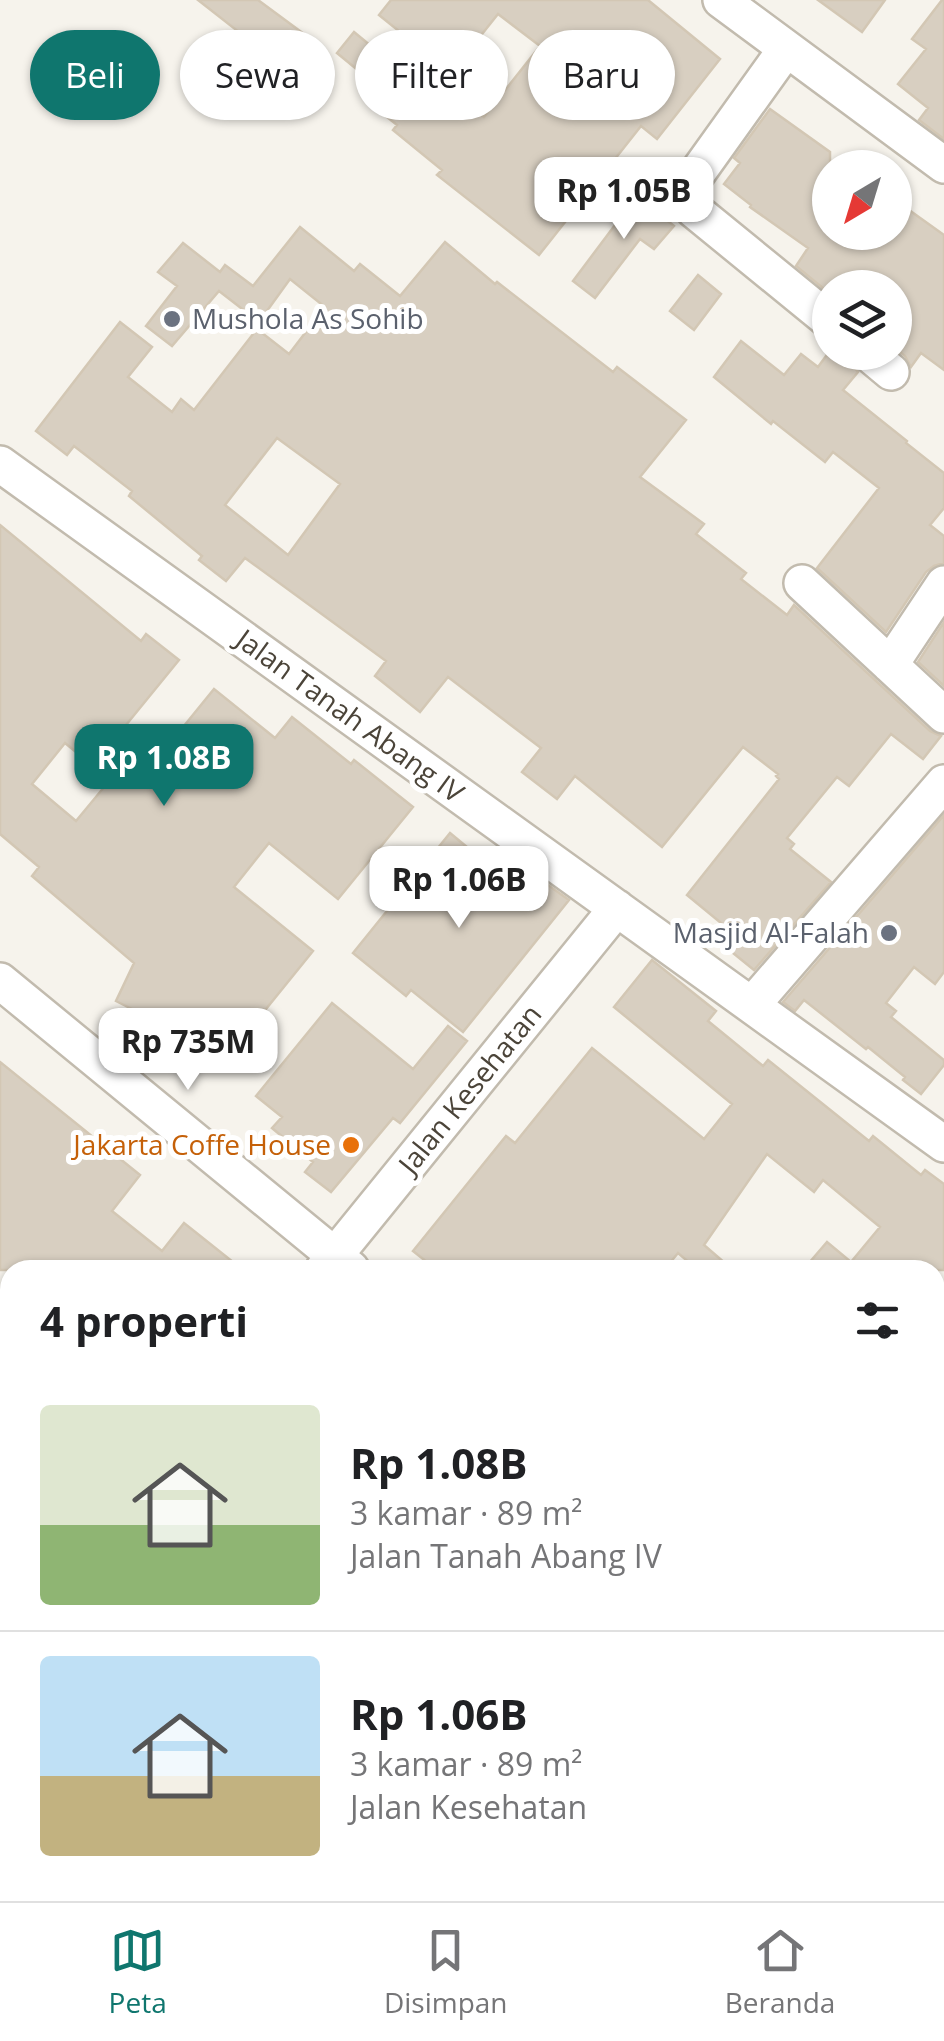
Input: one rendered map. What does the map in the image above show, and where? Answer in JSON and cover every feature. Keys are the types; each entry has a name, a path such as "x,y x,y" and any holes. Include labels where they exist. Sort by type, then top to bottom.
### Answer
{"street":[{"path":"721,0 944,164"},
{"path":"786,48 688,186 685,199 812,307"},
{"name":"Jalan Tanah Abang IV","path":"0,464 944,1144"},
{"path":"944,556 944,575"},
{"path":"802,583 944,714"},
{"path":"890,664 944,584"},
{"path":"752,1006 944,783"},
{"name":"Jalan Kesehatan","path":"341,1260 616,908"},
{"path":"0,982 331,1260"}],"building":[{"path":"198,0 258,0 299,30 236,30"},
{"path":"391,0 648,0 720,59 675,116 675,30 528,30 528,37 498,14 485,30 398,30 379,15"},
{"path":"818,0 885,0 862,32"},
{"path":"942,0 944,139 919,120 928,108 898,84 926,49 912,39"},
{"path":"354,32 355,33 355,68 337,53"},
{"path":"528,61 528,120 672,120 657,139 641,126 539,255 437,175 442,170 393,130 397,125 391,120 508,120 508,87"},
{"path":"770,109 827,150 812,150 812,250 912,250 912,212 944,235 944,370 921,353 912,366 912,270 812,270 812,279 796,266 808,248 724,184 740,163 734,158"},
{"path":"642,189 660,203 654,210 674,226 654,249 640,239 595,298 573,281"},
{"path":"300,227 354,271 360,264 400,296 445,242 613,372 617,367 686,420 640,477 704,524 696,534 746,573 741,579 787,615 794,605 930,731 941,736 923,759 891,734 849,786 837,777 787,838 794,844 790,849 831,882 754,970 722,944 732,932 687,895 779,779 778,774 743,747 662,847 575,776 557,799 522,772 541,748 448,677 420,712 375,676 386,661 245,558 226,581 129,496 132,491 74,446 67,455 36,431 120,322 152,347 128,377 172,412 181,399 194,410 257,329 289,354 325,307 290,279 259,322 219,291 172,346 146,326 177,286 158,272 183,243 220,272 225,265 253,286","holes":["277,438 340,484 288,555 225,505"]},
{"path":"698,275 721,294 694,330 670,311"},
{"path":"741,341 784,375 801,354 812,362 812,370 856,370 843,390 944,473 944,508 930,525 944,536 944,563 926,572 886,632 817,568 879,488 833,452 825,462 714,377"},
{"path":"0,525 141,641 146,634 179,660 126,725 162,753 214,689 275,738 292,717 413,807 338,899 269,843 234,887 313,951 219,1067 149,1010 146,1016 116,1001 134,963 32,876 39,867 0,834","holes":["65,743 110,780 76,821 32,784"]},
{"path":"944,622 944,686 918,662"},
{"path":"944,815 944,972 935,984 914,967 886,1003 896,1011 891,1017 944,1060 921,1094 868,1047 804,1000 795,1011 783,1002"},
{"path":"450,833 508,881 520,865 569,900 463,1032 411,990 406,996 353,953"},
{"path":"652,960 716,1011 708,1021 763,1066 768,1060 869,1141 873,1136 921,1175 925,1170 944,1184 944,1260 853,1260 880,1227 823,1180 814,1192 767,1154 704,1245 721,1260 686,1260 678,1253 672,1260 424,1260 413,1251 506,1136 515,1143 592,1048 704,1139 732,1104 614,1007"},
{"path":"332,1003 413,1069 448,1026 467,1041 400,1123 393,1118 331,1192 305,1172 313,1162 272,1128 282,1117 256,1096"},
{"path":"0,1062 140,1175 112,1211 162,1251 184,1223 230,1260 0,1260"},
{"path":"827,1242 849,1260 812,1260"}],"place":[{"name":"Mushola As Sohib","path":"172,319"},
{"name":"Masjid Al-Falah","path":"889,933"},
{"name":"Jakarta Coffe House","path":"351,1145"}]}
